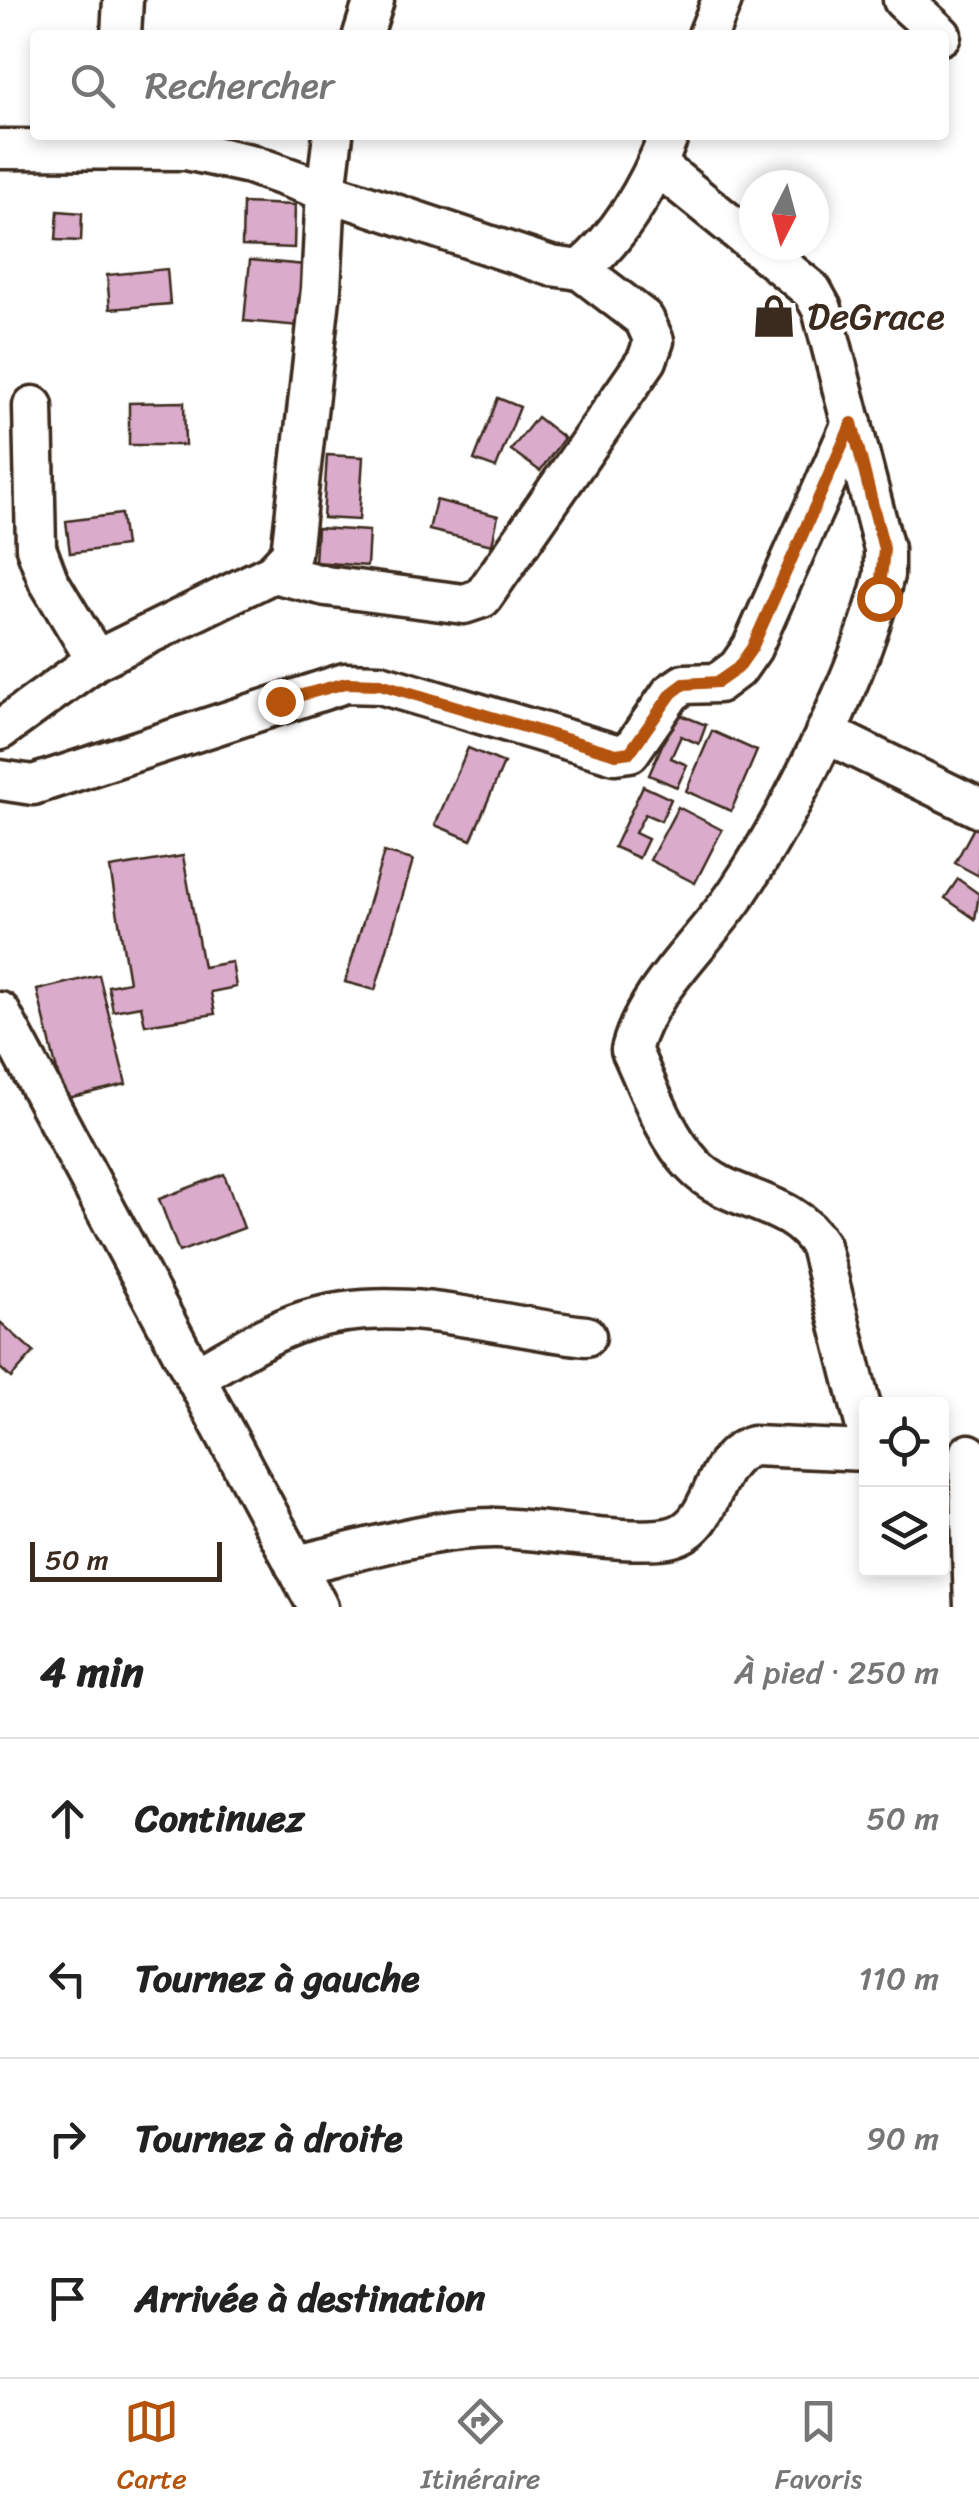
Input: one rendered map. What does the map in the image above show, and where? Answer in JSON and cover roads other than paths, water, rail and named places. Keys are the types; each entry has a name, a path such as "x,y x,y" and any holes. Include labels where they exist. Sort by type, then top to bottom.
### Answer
{"street":[{"path":"120,30 123,0"},
{"path":"365,30 374,0"},
{"path":"710,30 722,0"},
{"path":"903,0 936,30"},
{"path":"0,730 96,660 273,572 291,554 297,530 332,140"},
{"path":"0,148 114,141 186,150 250,164 551,266 580,270 644,319 654,340 647,360 482,598 464,604 326,586 273,572"},
{"path":"580,270 613,242 663,150 739,228"},
{"path":"775,260 812,290 822,309 884,549 884,575 825,734 738,891 648,1012 631,1050 671,1135 694,1166 792,1214 809,1228 820,1246 859,1399"},
{"path":"33,406 36,548 48,580 96,660"},
{"path":"0,780 33,785 346,683 380,684 616,754 630,752 672,693 684,684 718,682 738,668 752,648 852,423"},
{"path":"825,734 979,808"},
{"path":"0,1012 318,1607"},
{"path":"194,1377 309,1319 386,1310 453,1312 530,1330 586,1336"},
{"path":"294,1565 471,1529 667,1539 697,1522 736,1451 754,1446 859,1450"},
{"path":"963,1454 974,1607"}],"place":[{"name":"DeGrace","path":"774,316"}]}
